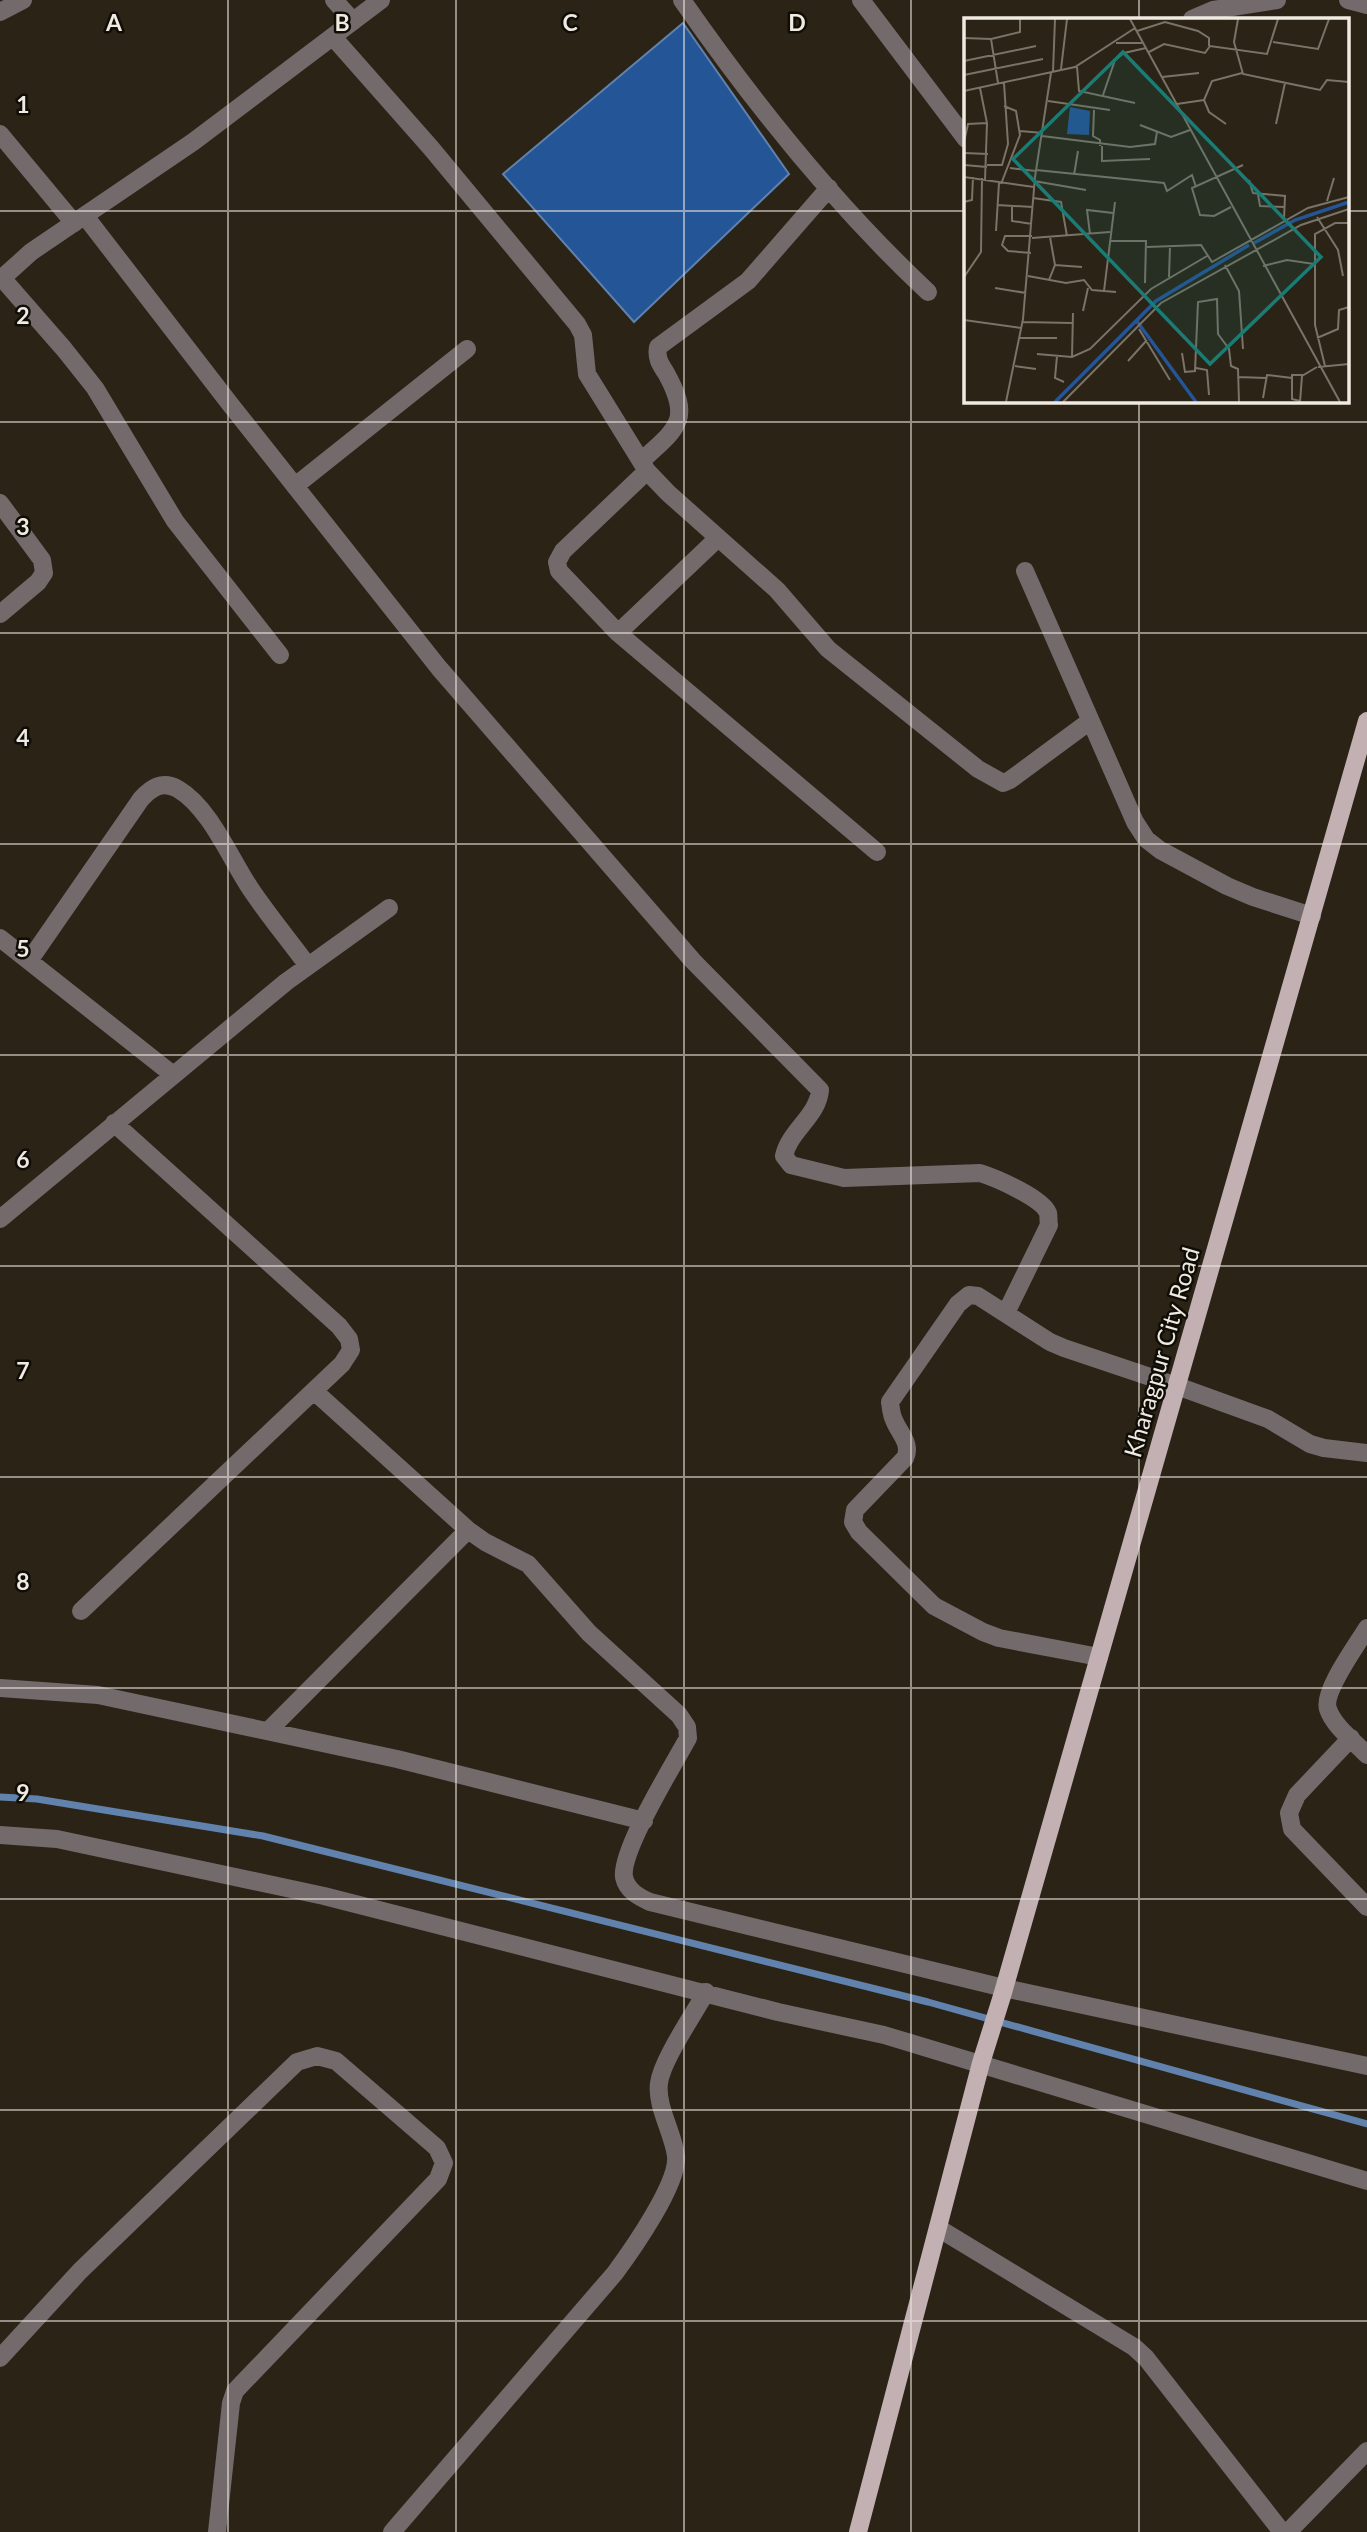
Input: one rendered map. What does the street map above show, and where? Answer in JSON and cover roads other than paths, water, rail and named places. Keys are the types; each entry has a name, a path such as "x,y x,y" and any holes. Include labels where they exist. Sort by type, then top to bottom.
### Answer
{"main road":[{"name":"Kharagpur City Road","path":"859,2532 981,2063 1367,720"}],"street":[{"path":"0,12 23,0"},
{"path":"334,0 353,21"},
{"path":"279,655 175,521 94,388 64,349 1,279 31,252 193,142 381,0"},
{"path":"682,0 785,140 889,256 928,292"},
{"path":"860,0 964,136"},
{"path":"1194,18 1213,10 1277,0"},
{"path":"1348,0 1367,5"},
{"path":"333,37 439,157 577,324 583,335 587,374 644,466 668,493 792,605 828,649 992,778 1003,783 1090,721"},
{"path":"0,134 79,220 439,668 684,950 820,1090 819,1102 786,1147 784,1156 791,1165 844,1178 980,1173 994,1177 1039,1202 1047,1212 1049,1225 1006,1313"},
{"path":"829,188 748,281 659,347 657,356 676,392 681,407 680,419 644,466 563,551 556,562 566,580 618,633 877,852"},
{"path":"295,486 467,349"},
{"path":"0,503 42,560 44,573 38,582 0,614"},
{"path":"618,633 718,538"},
{"path":"1025,572 1135,822 1146,839 1160,850 1227,886 1312,916"},
{"path":"29,961 141,799 151,788 163,785 177,789 203,814 250,888 308,966"},
{"path":"0,1219 172,1074 308,966 389,908"},
{"path":"0,938 172,1074"},
{"path":"81,1611 342,1364 351,1350 349,1339 320,1309 114,1123"},
{"path":"1099,1657 999,1639 934,1606 859,1532 853,1522 855,1510 905,1458 908,1451 892,1417 890,1402 958,1304 969,1295 978,1296 1050,1342 1064,1348 1268,1419 1310,1444 1367,1453"},
{"path":"314,1391 468,1530 528,1564 589,1633 679,1715 687,1727 688,1738 625,1863 624,1877 637,1896 650,1902 1003,1992 1366,2064"},
{"path":"268,1731 468,1530"},
{"path":"1367,1628 1326,1696 1328,1710 1337,1724 1367,1755"},
{"path":"0,1688 98,1695 397,1759 644,1821"},
{"path":"1351,1738 1297,1795 1289,1813 1292,1829 1367,1907"},
{"path":"0,1835 57,1839 324,1896 778,2012 884,2035 1367,2181"},
{"path":"392,2532 615,2273 634,2247 674,2175 676,2157 660,2099 659,2083 664,2067 706,1992"},
{"path":"0,2358 80,2272 297,2062 317,2056 336,2061 437,2148 443,2163 438,2179 235,2391 231,2403 217,2532"},
{"path":"938,2228 1134,2347 1146,2358 1282,2532"},
{"path":"1288,2532 1367,2451"}],"water":[{"path":"683,23 789,174 634,322 503,174"}],"waterway":[{"path":"0,1797 37,1799 263,1836 928,2002 1367,2124"}]}
